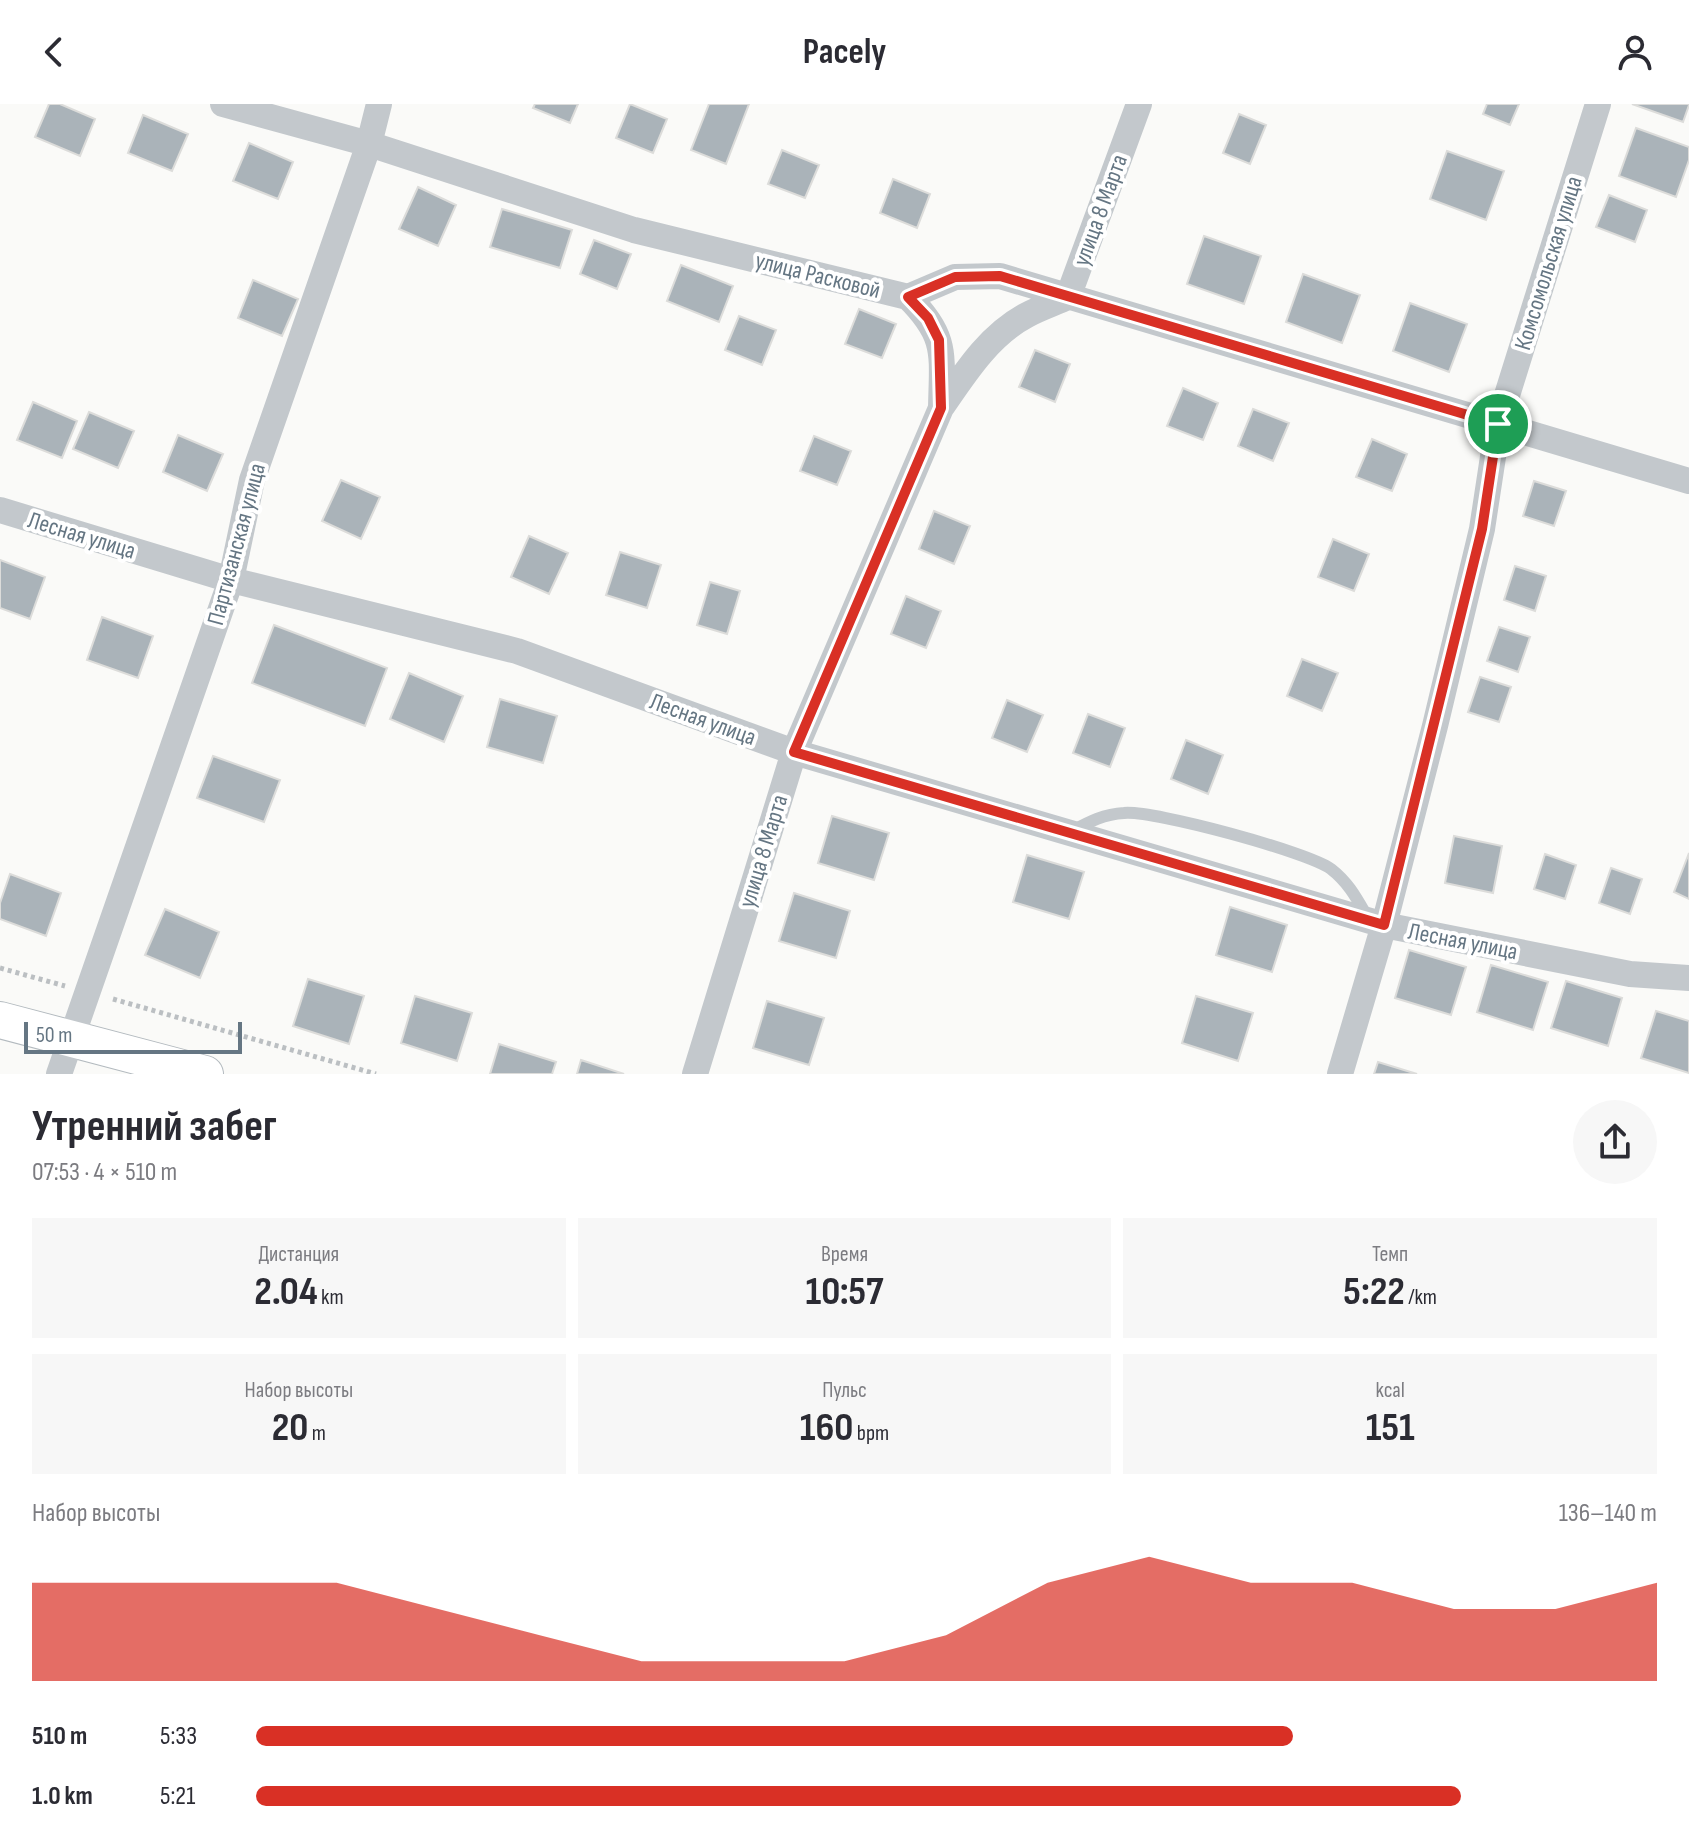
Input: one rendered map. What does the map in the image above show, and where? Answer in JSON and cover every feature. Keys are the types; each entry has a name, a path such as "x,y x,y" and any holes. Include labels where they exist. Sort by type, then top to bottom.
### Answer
{"main road":[{"path":"0,1020 205,1074"}],"street":[{"name":"улица Расковой","path":"223,104 369,144 634,230 908,297 955,277 1000,276 1689,481"},
{"name":"Партизанская улица","path":"59,1074 231,580 252,480 369,144 379,104"},
{"name":"улица 8 Марта","path":"695,1074 794,752 941,408 969,366 994,338 1026,315 1068,297 1139,104"},
{"name":"Комсомольская улица","path":"1340,1074 1482,529 1498,424 1598,104"},
{"path":"908,297 928,318 939,340 941,408"},
{"name":"Лесная улица","path":"0,510 231,580 517,651 794,752 1377,923 1630,974 1689,978"}],"lane":[{"path":"1069,833 1096,818 1126,812 1163,817 1296,853 1329,867 1350,886 1377,923"}],"path":[{"path":"0,968 376,1074"}],"building":[{"path":"49,104 60,104 95,119 80,156 35,137"},
{"path":"535,104 578,104 570,123 533,108"},
{"path":"630,104 667,119 653,153 616,138"},
{"path":"709,104 749,104 726,164 691,150"},
{"path":"1487,104 1519,104 1510,125 1483,114"},
{"path":"1632,104 1689,104 1689,105 1683,122"},
{"path":"1239,114 1266,125 1250,164 1223,153"},
{"path":"143,115 188,134 172,171 128,153"},
{"path":"1636,128 1689,147 1689,160 1676,197 1619,176"},
{"path":"249,143 293,162 278,199 233,181"},
{"path":"782,150 819,165 805,198 768,184"},
{"path":"1447,151 1504,171 1486,220 1430,199"},
{"path":"893,179 930,194 917,228 880,213"},
{"path":"418,187 456,205 438,246 399,229"},
{"path":"1609,195 1647,210 1635,242 1596,227"},
{"path":"502,209 572,230 560,268 490,247"},
{"path":"1204,236 1261,256 1244,304 1187,284"},
{"path":"594,240 631,254 617,289 580,274"},
{"path":"681,265 733,286 719,322 667,301"},
{"path":"1303,274 1360,295 1342,343 1286,322"},
{"path":"253,280 298,299 282,336 238,318"},
{"path":"1410,303 1467,324 1449,372 1393,351"},
{"path":"859,309 896,324 882,358 845,344"},
{"path":"739,316 776,330 762,365 725,350"},
{"path":"1035,350 1070,364 1055,402 1019,387"},
{"path":"1183,388 1218,403 1203,440 1167,426"},
{"path":"33,402 77,421 62,458 17,440"},
{"path":"1253,409 1289,423 1273,461 1238,446"},
{"path":"89,412 134,431 118,468 73,449"},
{"path":"178,435 223,454 207,491 163,472"},
{"path":"814,436 851,451 837,485 800,471"},
{"path":"1372,439 1407,454 1392,491 1356,477"},
{"path":"341,480 380,497 361,539 322,521"},
{"path":"1534,481 1566,491 1554,526 1523,516"},
{"path":"934,511 970,526 954,564 919,549"},
{"path":"529,536 568,553 549,594 511,577"},
{"path":"1333,539 1369,554 1354,591 1318,577"},
{"path":"620,552 661,565 647,608 606,595"},
{"path":"0,560 45,577 30,619 0,608"},
{"path":"1515,566 1546,576 1535,611 1504,600"},
{"path":"710,582 740,591 727,634 697,625"},
{"path":"906,596 941,611 926,648 891,634"},
{"path":"102,617 153,636 138,678 87,660"},
{"path":"274,625 387,668 365,726 252,683"},
{"path":"1499,627 1530,637 1518,672 1487,661"},
{"path":"1302,659 1338,673 1322,711 1287,696"},
{"path":"409,673 463,696 444,742 390,719"},
{"path":"1480,677 1511,687 1499,722 1468,712"},
{"path":"500,699 557,716 543,763 487,747"},
{"path":"1007,700 1043,715 1027,752 992,738"},
{"path":"1088,714 1125,728 1110,767 1073,753"},
{"path":"1186,740 1223,755 1208,794 1171,779"},
{"path":"213,756 280,780 264,822 197,798"},
{"path":"832,816 889,833 874,880 818,863"},
{"path":"1454,836 1502,846 1493,893 1445,883"},
{"path":"1689,853 1689,899 1674,892"},
{"path":"1545,854 1576,865 1565,899 1534,889"},
{"path":"1027,855 1084,872 1069,919 1013,902"},
{"path":"1611,868 1642,879 1630,914 1599,903"},
{"path":"10,874 61,893 46,936 0,919 0,903"},
{"path":"794,893 850,911 836,958 779,941"},
{"path":"1230,907 1287,925 1272,972 1216,955"},
{"path":"165,909 219,932 200,978 145,955"},
{"path":"1409,950 1466,967 1451,1015 1395,998"},
{"path":"1491,965 1548,982 1533,1030 1477,1012"},
{"path":"308,979 364,996 349,1044 293,1026"},
{"path":"1566,981 1622,998 1608,1046 1551,1028"},
{"path":"415,996 472,1013 457,1061 401,1043"},
{"path":"1196,996 1253,1013 1238,1061 1182,1043"},
{"path":"767,1001 824,1018 809,1065 753,1048"},
{"path":"1656,1011 1689,1021 1689,1073 1641,1058"},
{"path":"499,1044 556,1062 552,1074 490,1074"},
{"path":"581,1060 624,1074 577,1074"},
{"path":"1378,1062 1417,1074 1374,1074"}],"route":[{"path":"1000,276 1498,424 1482,529 1384,925 794,752 941,408 939,340 928,318 908,297 955,277 1000,276"}]}
